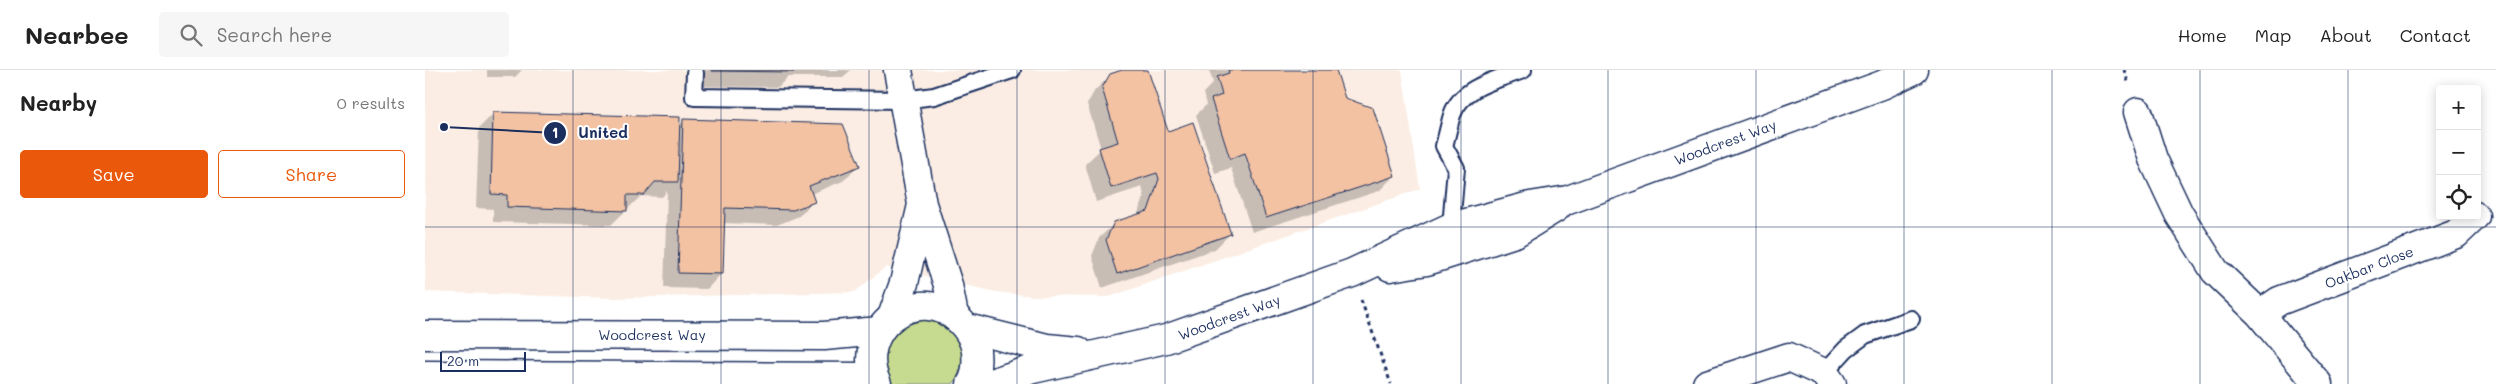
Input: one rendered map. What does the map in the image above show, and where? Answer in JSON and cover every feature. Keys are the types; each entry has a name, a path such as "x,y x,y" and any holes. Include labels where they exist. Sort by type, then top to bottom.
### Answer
{"street":[{"path":"898,70 922,204 960,322 975,344 977,363 971,384"},
{"name":"Woodcrest Way","path":"1352,273 1427,261 1515,233 1568,200 1886,77 1914,70"},
{"path":"2138,112 2153,159 2179,214 2215,271 2260,314 2318,384"},
{"name":"Woodcrest Way","path":"988,384 1033,369 1166,339 1352,273 1451,227 1531,206 1568,200"},
{"path":"425,375 875,381 871,354 904,283 922,204"},
{"name":"Oakbar Close","path":"2260,314 2279,301 2456,234 2471,220"},
{"name":"Woodcrest Way","path":"425,335 824,336 885,324 907,309 923,306 939,308 960,322 1047,348 1105,353"},
{"path":"1707,384 1789,356 1828,378"}],"lane":[{"path":"695,73 694,97 903,100 934,96 1012,70"},
{"path":"1451,227 1456,168 1445,146 1452,114 1462,98 1477,87 1523,70"},
{"path":"1828,378 1846,349 1865,335 1911,319"}],"path":[{"path":"1352,273 1391,384"}],"shaded area":[{"path":"425,70 1402,70 1420,189 1109,297 1034,296 996,292 886,267 855,292 615,298 425,292"}],"green space":[{"path":"929,320 939,324 955,337 962,354 959,374 953,384 893,384 886,372 884,361 885,350 889,341 905,326"}],"building":[{"path":"794,70 794,72 711,71"},
{"path":"1122,70 1148,70 1168,131 1193,122 1231,234 1117,274 1106,240 1114,222 1148,211 1159,179 1157,173 1111,188 1099,148 1118,142 1102,88 1110,74"},
{"path":"1228,70 1336,70 1345,98 1373,108 1395,176 1266,218 1245,153 1230,159 1211,99 1222,95 1217,77 1229,73"},
{"path":"493,112 680,117 678,182 655,182 644,195 627,195 627,211 507,207 507,195 491,194"},
{"path":"683,119 843,124 860,166 809,186 815,202 793,210 725,208 723,274 678,273"}],"place":[{"name":"United","path":"444,127"}]}
